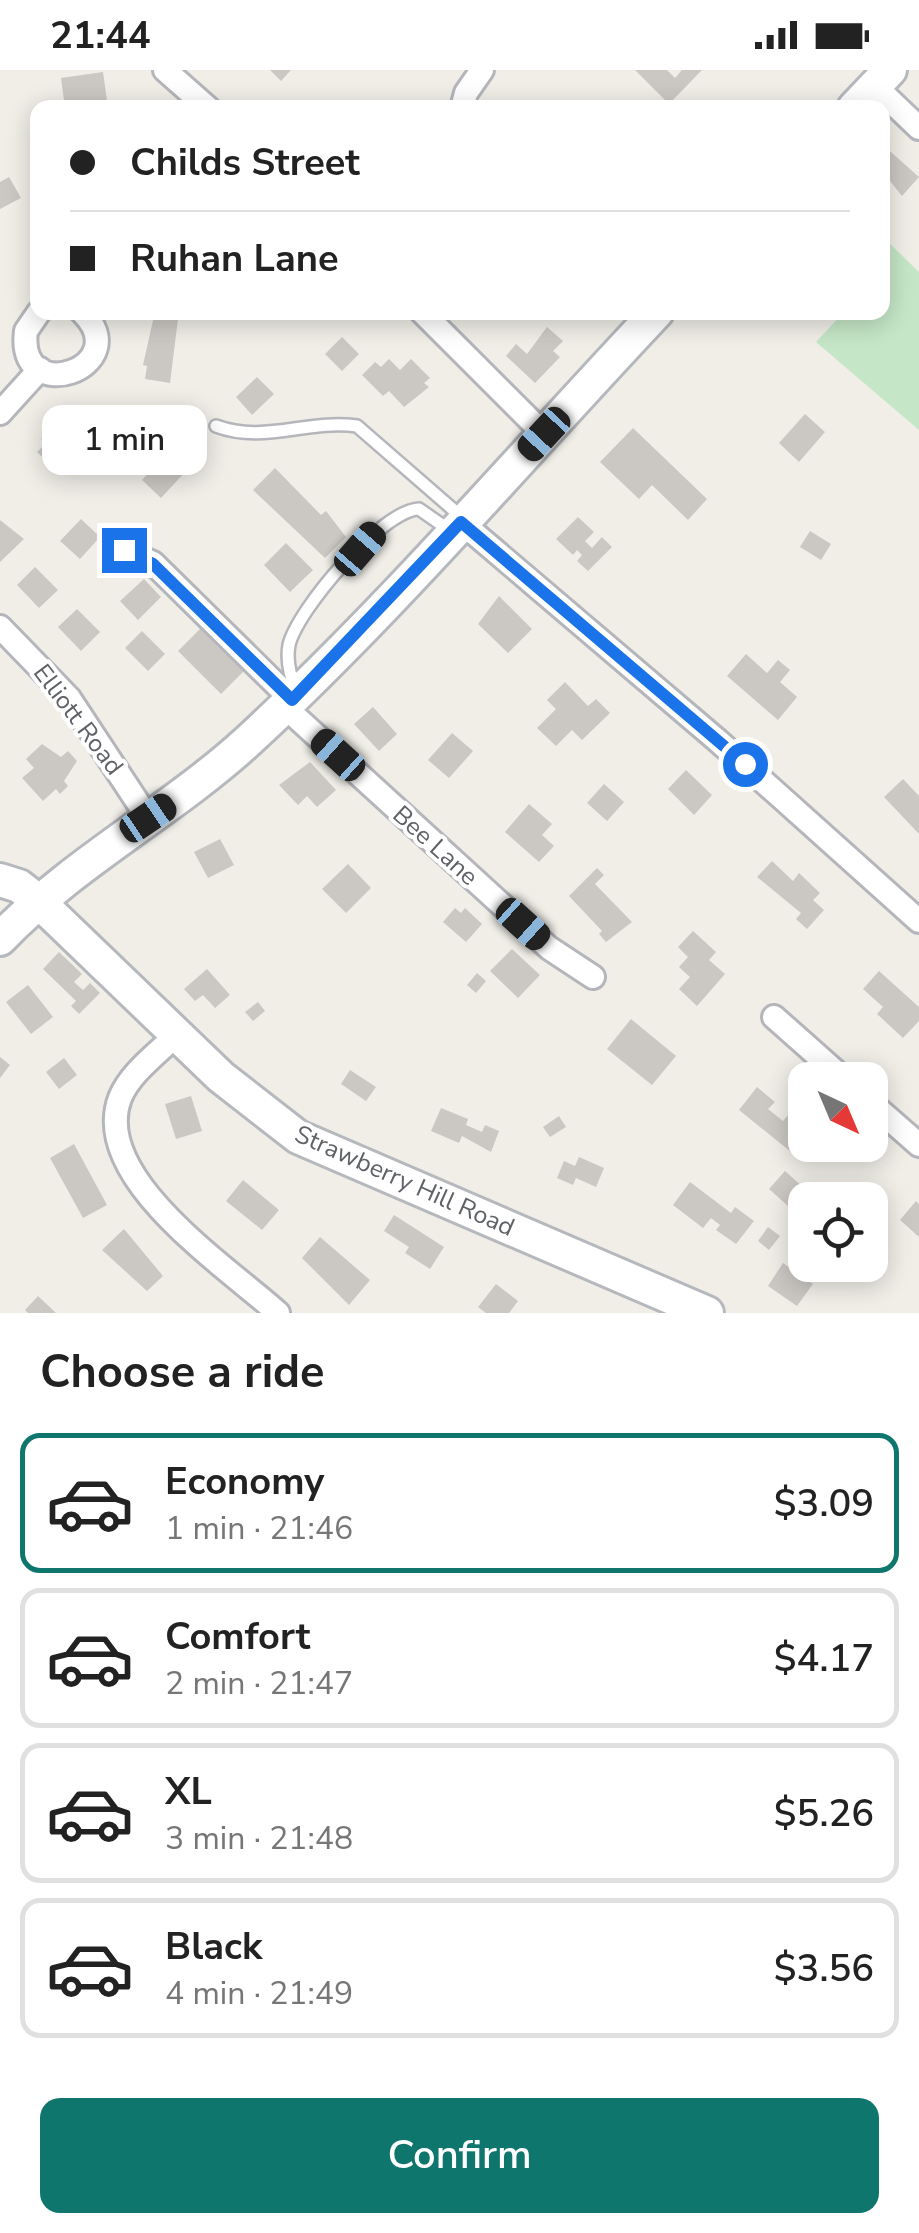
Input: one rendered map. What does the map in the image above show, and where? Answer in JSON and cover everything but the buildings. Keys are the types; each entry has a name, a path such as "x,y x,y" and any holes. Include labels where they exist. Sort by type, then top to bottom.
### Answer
{"main road":[{"path":"0,939 38,901 209,776 291,700 648,320"},
{"name":"Strawberry Hill Road","path":"0,880 19,886 38,901 176,1036 265,1115 327,1152 636,1279 708,1313"}],"street":[{"path":"165,70 199,100"},
{"path":"464,100 482,70"},
{"path":"890,103 919,128"},
{"path":"35,320 25,340 29,356 40,369 70,374 90,361 96,338 86,320"},
{"path":"430,320 544,434"},
{"path":"0,414 40,369"},
{"path":"459,524 718,740 919,920"},
{"name":"Bee Lane","path":"124,550 153,564 550,948 593,976"},
{"name":"Elliott Road","path":"0,627 69,698 148,818"},
{"path":"774,1018 824,1062"},
{"path":"176,1036 121,1095 115,1128 120,1154 139,1188 278,1313"},
{"path":"888,1118 919,1145"}],"lane":[{"path":"216,426 242,435 261,436 337,423 357,426 459,524"},
{"path":"291,700 288,665 293,634 375,532 399,514 418,509 459,524"}],"green space":[{"path":"890,244 919,272 919,430 816,342 836,320 890,320"}],"route":[{"path":"124,550 137,552 153,564 292,700 461,522 745,764"}]}
